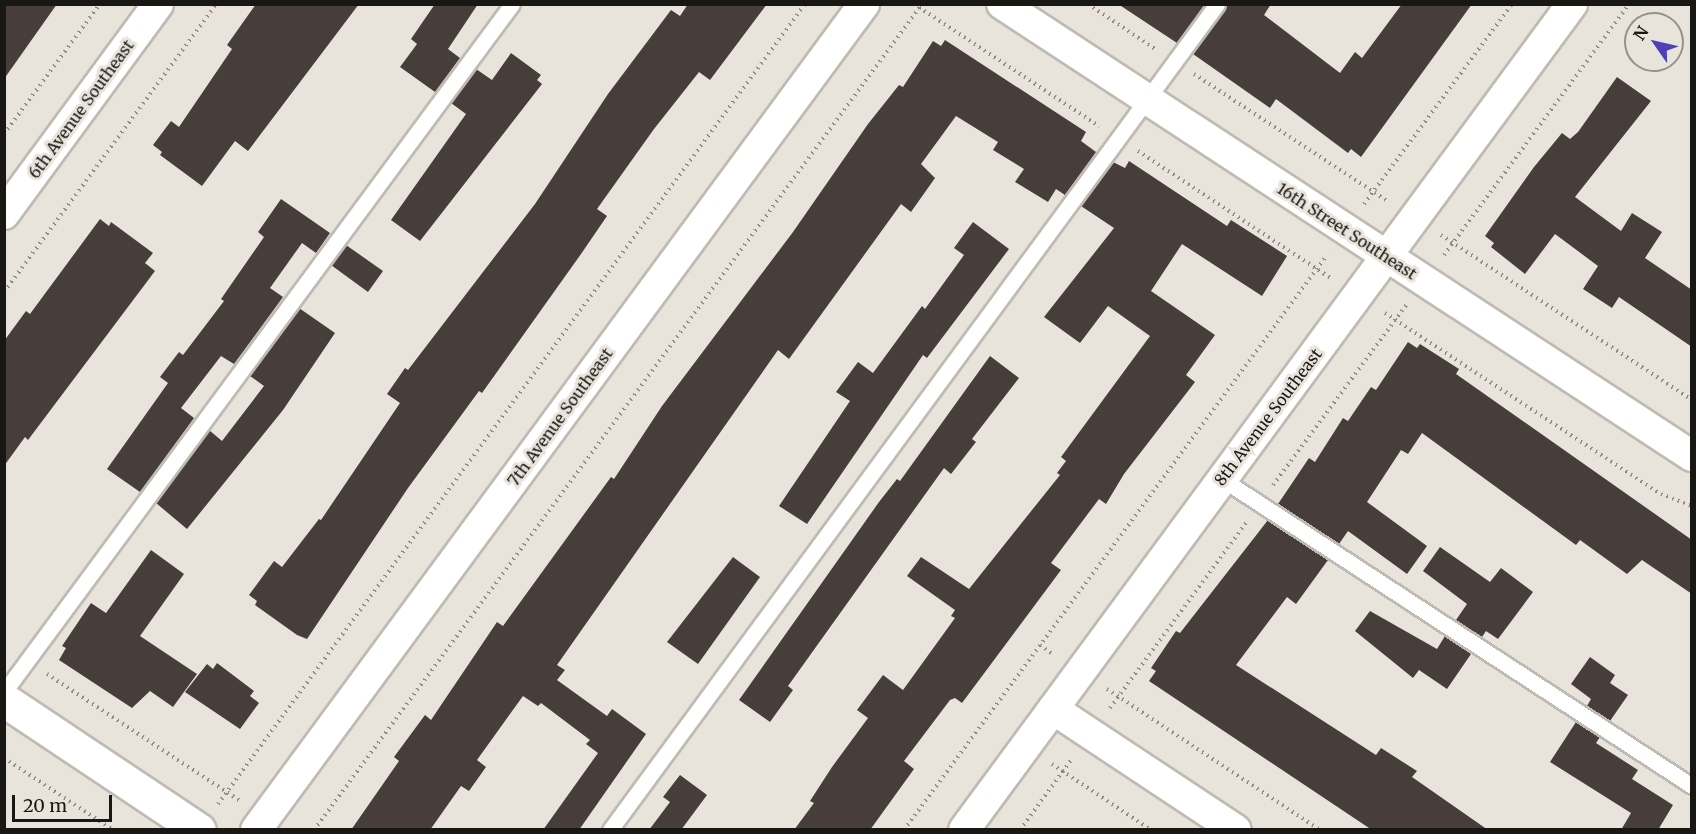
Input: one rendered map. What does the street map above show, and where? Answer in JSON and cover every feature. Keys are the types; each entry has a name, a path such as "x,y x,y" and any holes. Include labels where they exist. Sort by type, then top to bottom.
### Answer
{"street":[{"name":"6th Avenue Southeast","path":"4,214 158,4"},
{"name":"7th Avenue Southeast","path":"250,817 864,4"},
{"name":"16th Street Southeast","path":"1002,4 1692,456"},
{"name":"8th Avenue Southeast","path":"964,830 1572,4"},
{"path":"4,700 207,819"},
{"path":"1053,709 1236,830"}],"lane":[{"path":"4,692 512,4"},
{"path":"610,830 1216,4"},
{"path":"1222,479 1692,786"}],"path":[{"path":"4,134 100,4"},
{"path":"4,292 216,4"},
{"path":"207,819 805,4"},
{"path":"314,830 922,4"},
{"path":"1088,4 1394,206"},
{"path":"1360,210 1512,4"},
{"path":"1439,262 1629,4"},
{"path":"1433,230 1692,400"},
{"path":"904,830 1330,251"},
{"path":"1377,308 1661,494 1692,506"},
{"path":"1040,645 1058,658"},
{"path":"28,661 226,792 250,817"},
{"path":"1099,684 1320,830"},
{"path":"1020,830 1075,754"},
{"path":"4,758 113,830"},
{"path":"1044,759 1151,830"}],"building":[{"path":"4,4 57,4 4,79"},
{"path":"256,4 359,4 248,151 235,141 202,186 160,155 162,152 153,145 171,121 179,127 232,49 227,45"},
{"path":"435,4 478,4 448,49 460,58 435,92 400,67 417,44 411,39"},
{"path":"688,4 767,4 710,80 699,72 654,129 597,209 607,216 581,254 482,393 479,391 408,488 307,639 297,635 255,605 257,601 249,595 274,561 282,567 319,519 321,520 400,403 387,394 405,368 408,370 535,204 608,94 671,10 680,16"},
{"path":"1118,4 1205,4 1177,43"},
{"path":"1227,4 1271,4 1264,15 1340,73 1355,52 1362,58 1402,4 1472,4 1361,157 1351,149 1348,153 1276,99 1270,108 1193,54"},
{"path":"945,40 1086,132 1081,141 1096,152 1065,195 1056,189 1048,202 1015,182 1024,169 993,150 998,142 956,116 921,164 935,178 911,212 901,204 789,359 778,350 557,665 565,670 557,680 607,716 612,709 646,734 579,830 543,830 598,753 586,744 590,740 541,703 538,706 523,696 477,760 486,767 469,791 461,786 430,830 351,830 399,761 394,757 425,715 431,720 497,622 503,626 611,477 614,479 662,406 793,232 868,124 899,85 903,87 933,41 941,46"},
{"path":"511,53 541,75 537,80 542,84 420,241 391,220 466,114 451,103 476,69 492,80"},
{"path":"1617,77 1651,101 1575,197 1621,231 1632,213 1662,232 1645,258 1692,290 1692,347 1619,297 1612,308 1583,289 1598,266 1555,234 1525,274 1491,247 1494,243 1485,236 1534,167 1562,133 1570,139 1578,132"},
{"path":"1129,161 1227,226 1231,220 1287,256 1262,296 1182,244 1151,291 1215,335 1186,375 1195,382 1124,474 1106,504 1099,499 1051,563 1061,570 962,703 955,698 950,700 904,761 914,769 870,830 794,830 814,803 810,801 832,767 868,718 857,710 883,675 903,690 955,618 951,616 955,610 907,576 921,557 969,589 1060,475 1057,473 1066,461 1061,457 1150,336 1108,306 1080,343 1044,317 1114,228 1081,206 1113,162 1125,168"},
{"path":"281,199 330,233 316,253 302,243 270,288 283,297 234,364 221,356 181,408 194,418 140,492 107,469 168,383 160,377 179,352 183,355 224,301 221,299 264,237 258,232"},
{"path":"100,219 109,226 111,222 153,253 145,263 155,271 28,440 25,437 4,466 4,341 26,311 30,314"},
{"path":"973,222 1009,249 927,358 923,355 807,524 779,506 850,401 836,392 858,362 873,373 922,306 925,309 964,255 954,248"},
{"path":"346,245 383,271 368,292 331,265"},
{"path":"299,308 335,333 283,410 187,529 156,503 209,430 222,441 264,386 250,376"},
{"path":"1408,342 1417,348 1420,344 1459,369 1456,374 1692,540 1692,594 1642,560 1627,574 1580,540 1576,545 1422,433 1408,454 1401,450 1367,502 1427,546 1407,574 1348,531 1339,544 1278,504 1309,458 1315,462 1343,418 1348,421 1371,387 1376,390"},
{"path":"990,356 1019,378 972,439 976,442 951,474 944,468 788,686 793,690 770,722 739,700 879,502 897,479 900,481"},
{"path":"1268,520 1328,560 1296,604 1287,597 1236,665 1376,755 1381,748 1417,771 1412,777 1488,830 1372,830 1149,681 1156,671 1151,668 1176,631 1180,633"},
{"path":"1440,547 1490,582 1501,568 1533,592 1498,639 1486,631 1482,637 1456,620 1467,604 1423,571"},
{"path":"151,550 184,574 140,636 197,674 173,707 150,691 132,708 59,660 66,648 62,646 91,603 106,613"},
{"path":"733,557 760,577 698,664 667,642"},
{"path":"1370,611 1437,649 1445,636 1471,654 1447,689 1419,670 1413,678 1355,631"},
{"path":"1590,657 1615,675 1610,683 1628,695 1610,721 1587,706 1591,699 1571,684"},
{"path":"217,663 254,691 250,696 259,703 240,729 185,692 207,664 213,669"},
{"path":"1576,722 1600,737 1596,743 1638,770 1632,779 1673,805 1658,830 1621,830 1631,813 1550,762"},
{"path":"680,775 707,795 681,830 649,830 670,802 663,797"}]}
